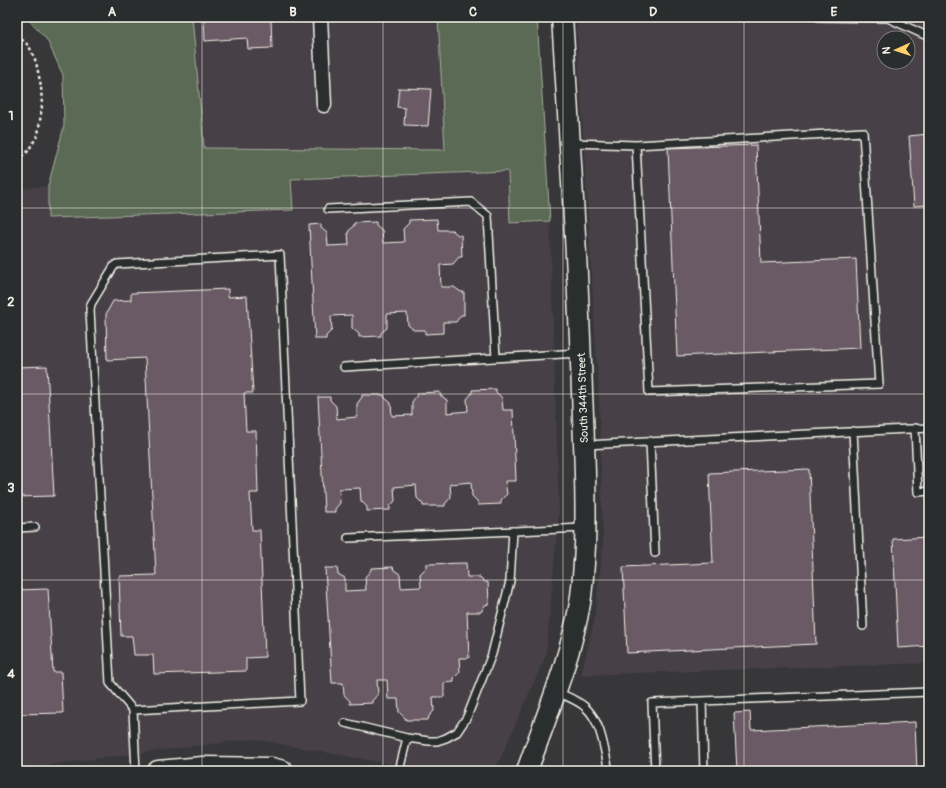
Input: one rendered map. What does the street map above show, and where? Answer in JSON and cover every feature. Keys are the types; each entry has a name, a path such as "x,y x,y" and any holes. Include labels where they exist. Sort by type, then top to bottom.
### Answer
{"street":[{"path":"320,17 324,105"},
{"name":"South 344th Street","path":"527,771 568,654 580,603 586,528 579,302 562,17"},
{"path":"158,771 203,767 272,768 283,771"}],"lane":[{"path":"818,17 888,18 929,37"},
{"path":"570,143 636,145 863,132 879,384 649,392 636,145"},
{"path":"328,209 471,202 488,216 496,358"},
{"path":"133,710 300,701 280,255 117,264 114,266 91,304 110,683 133,710 136,771"},
{"path":"344,367 581,352"},
{"path":"915,428 918,492 929,491"},
{"path":"584,445 929,428"},
{"path":"853,431 864,626"},
{"path":"650,441 655,553"},
{"path":"17,528 35,527"},
{"path":"348,538 586,528"},
{"path":"345,723 407,738 429,741 437,741 446,738 456,732 467,717 492,654 510,581 513,531"},
{"path":"556,691 585,706 591,713 599,727 609,771"},
{"path":"655,771 652,703 929,692"},
{"path":"702,701 704,771"},
{"path":"399,771 407,738"}],"path":[{"path":"17,35 29,46 36,62 41,86 42,106 38,135 26,154 17,157"}],"shaded area":[{"path":"192,17 438,17 445,150 204,148"},
{"path":"576,17 929,17 929,663 581,675 594,622 603,544 599,399"},
{"path":"509,171 510,223 550,221 559,512 546,655 495,771 428,771 252,739 17,769 17,189 48,186 48,218 293,210 291,179"}],"green space":[{"path":"26,17 192,17 204,148 445,150 438,17 537,17 550,221 510,223 508,171 291,179 293,210 48,218 48,186 64,126 63,75 47,40"}],"building":[{"path":"229,17 297,17 297,19 271,20 272,48 248,49 247,38 205,41 204,19"},
{"path":"399,88 431,89 428,126 404,125 405,108 397,107"},
{"path":"929,134 929,205 914,206 909,136"},
{"path":"756,145 761,263 856,259 860,348 677,356 668,148"},
{"path":"437,219 438,230 452,230 458,235 461,235 462,257 459,257 453,264 440,265 441,287 454,287 461,292 464,292 464,315 461,315 456,322 443,322 443,333 425,334 425,330 414,330 408,325 407,313 387,314 387,328 381,333 381,336 359,337 359,334 352,328 352,315 331,316 332,330 326,336 326,339 315,339 309,225 321,224 321,228 327,233 328,246 349,245 348,232 354,223 376,222 376,225 382,230 383,243 404,242 403,229 409,223 409,220"},
{"path":"228,289 228,297 247,296 253,393 244,393 246,431 256,431 258,493 250,493 252,530 260,530 265,657 246,658 246,671 154,674 153,655 134,655 132,636 121,636 119,576 156,575 145,358 107,360 106,314 113,301 131,300 131,293"},
{"path":"47,366 54,496 17,497 17,367"},
{"path":"496,389 496,392 502,398 503,410 513,410 516,481 505,481 507,494 501,500 501,504 478,505 478,502 472,496 471,482 450,484 451,497 445,506 423,506 417,498 416,485 394,487 395,501 390,506 390,510 367,511 367,507 361,501 360,488 339,489 340,503 335,509 335,512 324,512 318,397 330,397 330,400 336,406 337,419 357,417 357,404 362,395 384,395 385,398 391,403 392,416 412,415 412,402 418,393 440,392 440,395 447,400 447,413 468,411 467,399 472,393 472,390"},
{"path":"809,469 816,644 627,653 623,567 713,563 709,473"},
{"path":"929,537 929,646 898,648 893,539"},
{"path":"466,563 467,577 480,577 485,582 488,582 489,604 485,605 481,612 467,612 469,658 459,658 460,672 454,678 454,682 444,683 444,697 433,697 434,711 429,716 428,720 406,720 399,712 398,699 388,699 387,680 377,680 378,694 372,703 350,704 350,701 344,695 343,683 332,683 325,568 337,568 338,574 345,578 345,591 366,590 365,577 371,568 393,567 394,570 400,574 401,588 421,587 420,574 426,568 426,564"},
{"path":"48,589 53,672 61,672 63,713 17,714 17,590"},
{"path":"750,712 751,730 915,722 917,771 737,771 734,713"}]}
